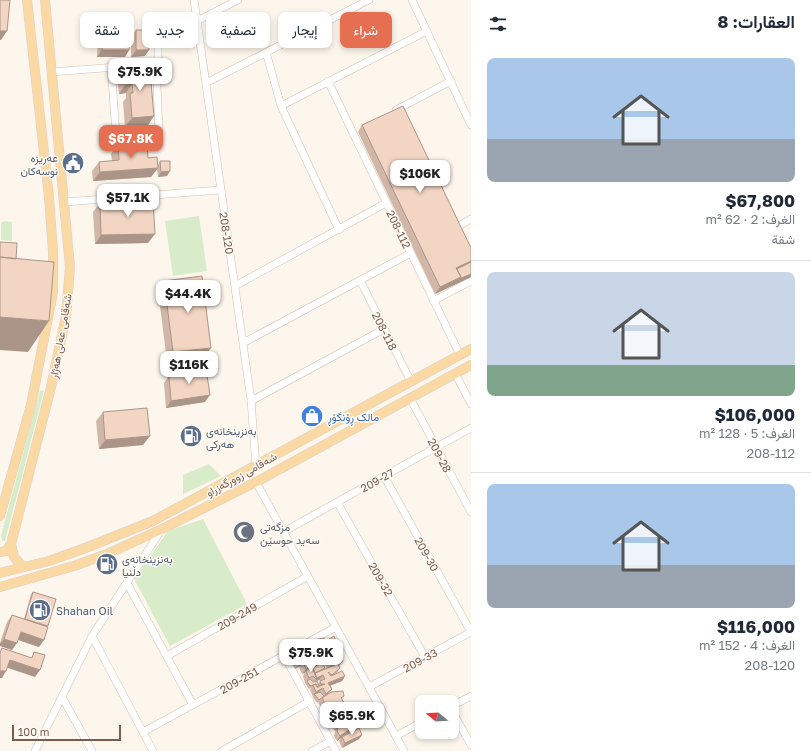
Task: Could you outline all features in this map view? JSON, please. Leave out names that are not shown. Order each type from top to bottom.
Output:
[{"type":"main road","name":"شەقامی عەلی هەژار","points":[[0,516],[31,405],[54,274],[49,197],[27,0]]},
{"type":"main road","name":"شەقامی عەلی هەژار","points":[[11,544],[51,387],[66,316],[70,267],[45,0]]},
{"type":"main road","name":"شەقامی زوورگەزراو","points":[[0,573],[88,547],[153,521],[256,467],[471,349]]},
{"type":"main road","name":"شەقامی زوورگەزراو","points":[[0,587],[74,566],[107,554],[162,529],[256,482],[471,364]]},
{"type":"main road","points":[[0,552],[6,551],[11,544]]},
{"type":"main road","points":[[11,544],[14,557],[23,567]]},
{"type":"street","name":"208-120","points":[[194,0],[196,12]]},
{"type":"street","points":[[198,20],[238,0]]},
{"type":"street","points":[[206,83],[369,0]]},
{"type":"street","points":[[412,0],[470,120]]},
{"type":"street","name":"208-120","points":[[198,28],[251,401],[256,467]]},
{"type":"street","points":[[281,106],[427,32]]},
{"type":"street","points":[[111,66],[116,134],[119,138],[155,134],[159,131],[156,64],[158,62],[158,44],[199,35]]},
{"type":"street","points":[[266,52],[281,106],[339,230]]},
{"type":"street","points":[[51,72],[111,66],[156,64]]},
{"type":"street","name":"208-112","points":[[328,81],[356,131],[386,203],[460,355]]},
{"type":"street","points":[[386,116],[401,112],[451,82]]},
{"type":"street","points":[[65,202],[220,190]]},
{"type":"street","points":[[235,286],[386,203]]},
{"type":"street","points":[[454,220],[459,230],[471,219]]},
{"type":"street","points":[[243,344],[410,253]]},
{"type":"street","name":"208-118","points":[[360,280],[411,382]]},
{"type":"street","points":[[433,301],[471,281]]},
{"type":"street","points":[[251,401],[384,329]]},
{"type":"street","points":[[455,373],[471,404]]},
{"type":"street","name":"209-28","points":[[410,398],[471,512]]},
{"type":"street","name":"209-27","points":[[283,532],[471,428]]},
{"type":"street","name":"209-30","points":[[384,476],[471,632]]},
{"type":"street","points":[[256,482],[404,751]]},
{"type":"street","name":"209-32","points":[[337,502],[425,657]]},
{"type":"street","points":[[35,751],[92,636],[162,529]]},
{"type":"street","name":"209-249","points":[[167,656],[308,576]]},
{"type":"street","points":[[127,583],[193,705]]},
{"type":"street","name":"209-251","points":[[143,732],[336,627]]},
{"type":"street","name":"209-33","points":[[369,687],[471,632]]},
{"type":"street","points":[[92,636],[153,751]]},
{"type":"street","points":[[284,655],[336,751]]},
{"type":"street","points":[[459,702],[471,696]]},
{"type":"street","points":[[62,697],[92,751]]},
{"type":"street","points":[[222,751],[310,702]]},
{"type":"street","points":[[459,724],[471,745]]},
{"type":"street","points":[[396,736],[415,726]]},
{"type":"street","points":[[312,751],[331,741]]},
{"type":"green space","points":[[199,216],[207,271],[173,276],[165,221]]},
{"type":"green space","points":[[4,221],[12,222],[12,241],[1,240],[1,223]]},
{"type":"green space","points":[[40,390],[44,391],[5,541],[2,541],[1,536]]},
{"type":"green space","points":[[209,464],[221,476],[183,494],[183,475]]},
{"type":"green space","points":[[203,519],[247,604],[170,646],[134,579],[168,531]]},
{"type":"building","points":[[0,0],[10,0],[7,31],[0,31]]},
{"type":"building","points":[[136,30],[142,30],[142,48],[149,48],[149,50],[136,50]]},
{"type":"building","points":[[102,48],[129,48],[129,50],[102,50]]},
{"type":"building","points":[[132,65],[133,72],[150,71],[154,116],[132,118],[130,93],[133,93],[132,84],[125,85],[123,66]]},
{"type":"building","points":[[403,106],[471,248],[471,261],[456,268],[461,277],[440,287],[362,125]]},
{"type":"building","points":[[147,142],[148,158],[157,157],[158,168],[100,172],[99,162],[119,160],[118,144]]},
{"type":"building","points":[[160,161],[170,161],[170,171],[161,172]]},
{"type":"building","points":[[153,200],[155,234],[101,235],[100,203]]},
{"type":"building","points":[[0,242],[17,243],[16,259],[0,257]]},
{"type":"building","points":[[0,257],[54,262],[49,321],[0,317]]},
{"type":"building","points":[[471,262],[471,274],[459,279],[461,277],[457,269]]},
{"type":"building","points":[[202,276],[211,348],[173,352],[164,281]]},
{"type":"building","points":[[206,369],[210,395],[171,401],[169,376]]},
{"type":"building","points":[[147,408],[150,436],[105,440],[103,412]]},
{"type":"building","points":[[33,592],[56,599],[48,626],[25,619]]},
{"type":"building","points":[[12,615],[48,627],[44,640],[21,632],[17,643],[4,639]]},
{"type":"building","points":[[334,636],[338,645],[332,647],[329,639]]},
{"type":"building","points":[[324,638],[328,647],[309,657],[304,645],[314,640]]},
{"type":"building","points":[[326,641],[330,649],[324,652],[328,647]]},
{"type":"building","points":[[334,646],[337,654],[323,662],[320,656]]},
{"type":"building","points":[[2,648],[32,658],[34,652],[45,655],[40,670],[10,660],[6,671],[0,671],[0,653]]},
{"type":"building","points":[[301,648],[308,659],[299,665],[292,654]]},
{"type":"building","points":[[338,649],[341,656],[339,657],[338,654],[336,655],[335,650]]},
{"type":"building","points":[[338,654],[343,661],[337,663],[340,668],[332,675],[328,672],[331,676],[342,671],[345,676],[328,683],[332,689],[326,694],[323,688],[316,692],[313,685],[316,684],[317,687],[325,684],[321,684],[320,681],[325,679],[323,675],[317,678],[315,673],[335,665],[331,666],[328,660]]},
{"type":"building","points":[[314,657],[316,664],[306,669],[303,662]]},
{"type":"building","points":[[322,662],[325,668],[315,673],[313,668]]},
{"type":"building","points":[[312,667],[317,680],[313,676],[309,678],[306,671]]},
{"type":"building","points":[[310,679],[313,682],[317,681],[319,687],[317,687],[316,684],[310,686],[307,681]]},
{"type":"building","points":[[343,691],[344,696],[341,698],[345,704],[342,706],[346,712],[334,719],[322,698],[331,692]]},
{"type":"building","points":[[320,692],[324,696],[319,700],[314,694]]},
{"type":"building","points":[[345,714],[349,720],[338,726],[335,720]]},
{"type":"building","points":[[349,721],[355,726],[340,736],[337,731],[338,727]]},
{"type":"building","points":[[359,728],[362,735],[345,743],[342,737]]},
{"type":"place","name":"عەریزە نوسەکان","points":[[73,163]]},
{"type":"place","name":"مالک ڕۆنگۆڕ","points":[[312,416]]},
{"type":"place","name":"بەنزینخانەی هەرکی","points":[[191,436]]},
{"type":"place","name":"مزگەتی سەید حوسێن","points":[[244,532]]},
{"type":"place","name":"بەنزینخانەی دڵنیا","points":[[107,564]]},
{"type":"place","name":"Shahan Oil","points":[[40,610]]}]
